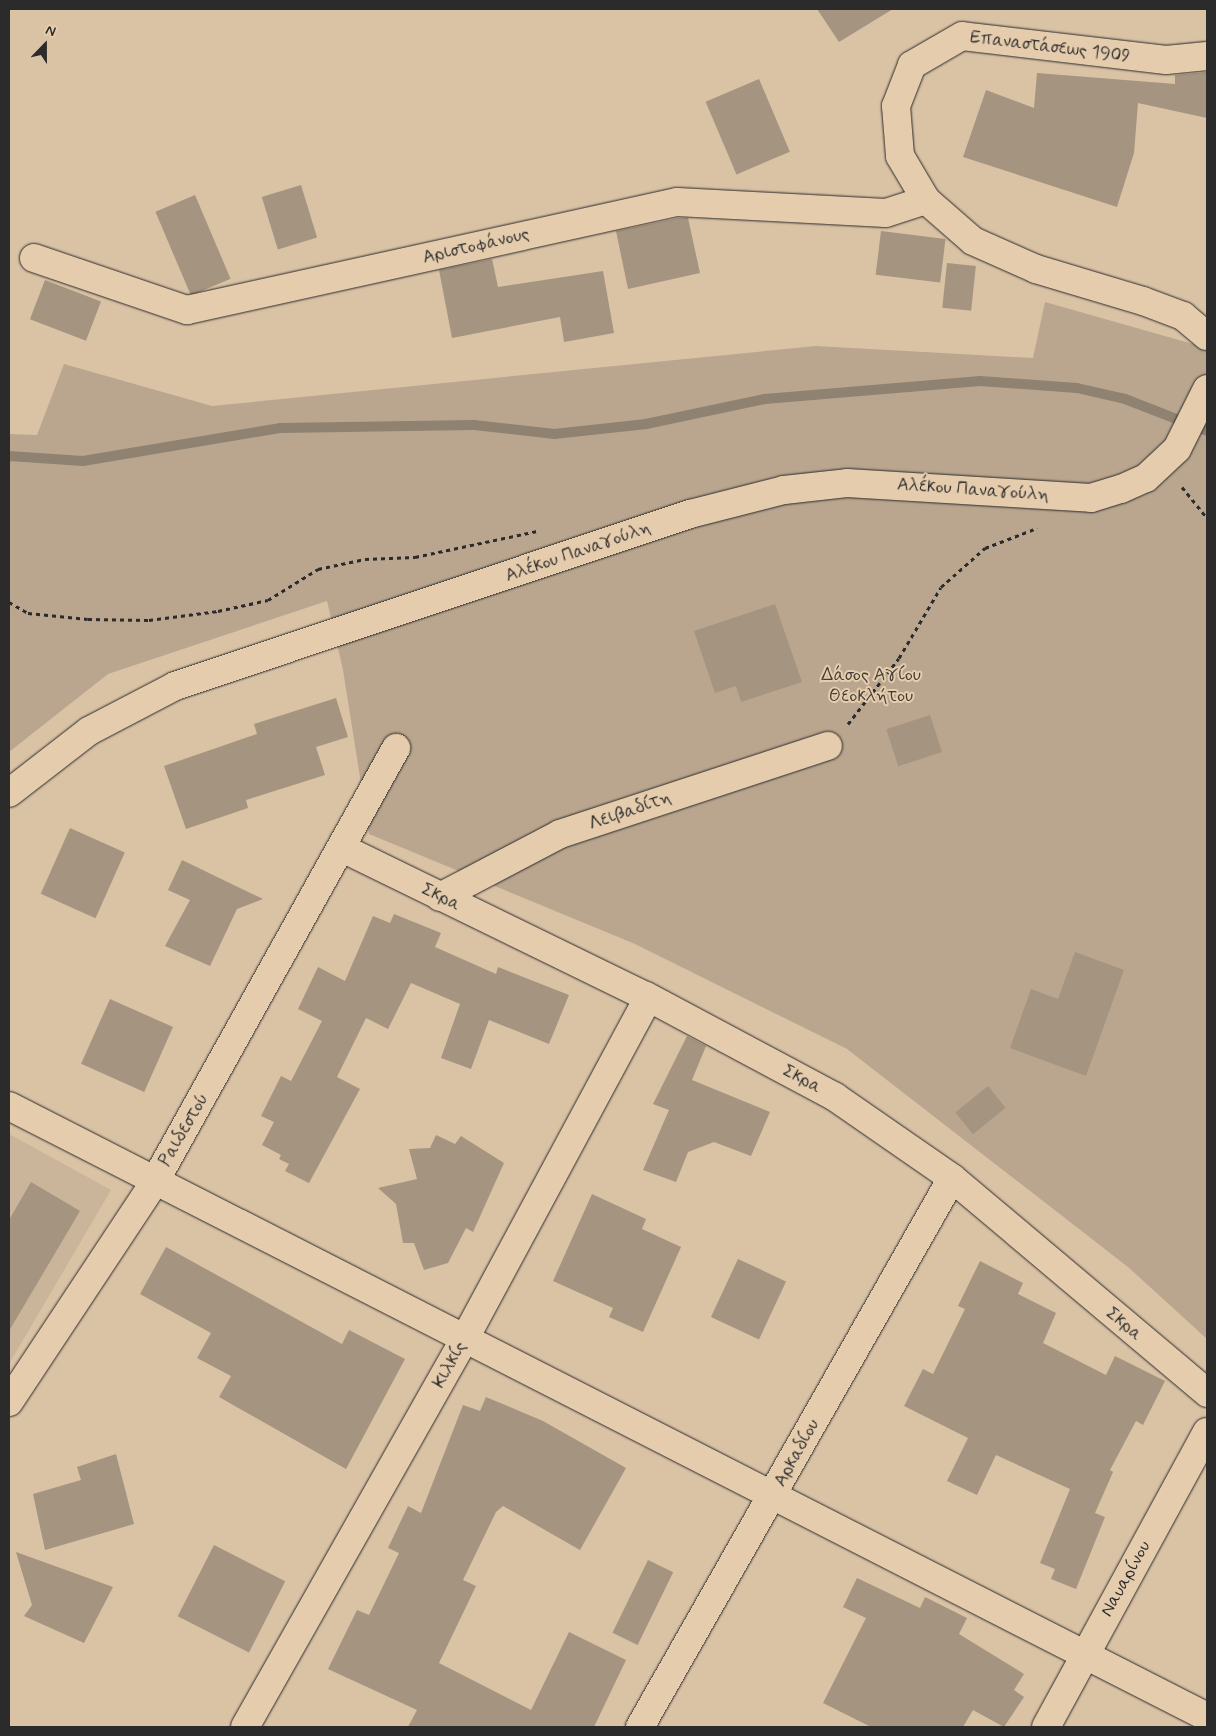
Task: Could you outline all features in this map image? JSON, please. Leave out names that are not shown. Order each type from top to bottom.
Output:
[{"type":"street","name":"Επαναστάσεως 1909","points":[[1207,56],[1166,60],[962,36],[940,46],[912,65],[896,106],[900,156],[926,200],[973,241],[1036,268],[1143,300],[1183,316],[1207,336]]},
{"type":"street","name":"Αριστοφάνους","points":[[34,258],[187,310],[677,202],[886,213],[926,200]]},
{"type":"street","name":"Αλέκου Παναγούλη","points":[[9,793],[89,731],[175,686],[690,514],[784,490],[847,483],[923,485],[1091,498],[1146,478],[1171,454],[1207,389]]},
{"type":"street","name":"Λειβαδίτη","points":[[440,897],[560,834],[828,746]]},
{"type":"street","name":"Ραιδεστού","points":[[9,1402],[154,1183],[344,849],[396,748]]},
{"type":"street","name":"Σκρα","points":[[344,849],[648,998],[835,1097],[952,1178],[1207,1393]]},
{"type":"street","name":"Κιλκίς","points":[[246,1727],[464,1340],[648,998]]},
{"type":"street","points":[[9,1106],[154,1183],[773,1495],[1207,1717]]},
{"type":"street","name":"Αρκαδίου","points":[[640,1727],[952,1178]]},
{"type":"street","name":"Ναυαρίνου","points":[[1046,1727],[1207,1432]]},
{"type":"path","points":[[1171,454],[1184,491],[1207,518]]},
{"type":"path","points":[[828,746],[880,686],[941,586],[985,548],[1042,526]]},
{"type":"path","points":[[9,602],[28,613],[149,620],[268,600],[318,569],[365,559],[415,557],[534,530],[580,551]]},
{"type":"shaded area","points":[[9,1134],[111,1190],[9,1364]]},
{"type":"green space","name":"Δάσος Αγίου Θεοκλήτου","points":[[1045,302],[1207,348],[1207,1339],[1128,1267],[847,1049],[635,944],[369,834],[343,670],[327,601],[108,674],[9,752],[9,434],[37,435],[64,364],[212,406],[816,346],[1033,358]]},
{"type":"building","points":[[817,9],[893,9],[839,42]]},
{"type":"building","points":[[1207,72],[1207,118],[1138,103],[1134,153],[1117,207],[963,157],[986,90],[1034,108],[1037,73],[1175,84],[1175,75]]},
{"type":"building","points":[[759,79],[790,152],[736,174],[706,102]]},
{"type":"building","points":[[301,185],[317,238],[278,250],[262,197]]},
{"type":"building","points":[[195,195],[231,279],[191,296],[155,212]]},
{"type":"building","points":[[678,218],[688,218],[700,273],[628,289],[616,231]]},
{"type":"building","points":[[881,231],[946,239],[940,283],[876,275]]},
{"type":"building","points":[[492,259],[498,287],[603,271],[614,333],[564,342],[560,317],[452,338],[439,270]]},
{"type":"building","points":[[947,263],[976,266],[971,311],[942,308]]},
{"type":"building","points":[[45,280],[101,302],[86,341],[30,319]]},
{"type":"building","points":[[775,604],[802,682],[741,702],[736,686],[715,693],[694,631]]},
{"type":"building","points":[[336,698],[348,737],[316,747],[325,775],[246,800],[248,808],[186,829],[164,766],[257,734],[254,724]]},
{"type":"building","points":[[930,715],[942,752],[898,766],[886,729]]},
{"type":"building","points":[[70,828],[125,852],[96,918],[41,894]]},
{"type":"building","points":[[182,860],[263,899],[237,909],[210,966],[165,946],[190,900],[168,890]]},
{"type":"building","points":[[394,914],[441,933],[435,947],[496,974],[498,967],[569,995],[549,1044],[489,1020],[471,1069],[441,1058],[460,1004],[411,983],[388,1029],[366,1018],[337,1077],[360,1089],[309,1183],[285,1171],[289,1164],[279,1159],[281,1155],[262,1145],[274,1122],[261,1116],[281,1076],[291,1081],[322,1021],[298,1009],[318,967],[345,981],[373,916],[390,923]]},
{"type":"building","points":[[1075,952],[1124,970],[1086,1076],[1010,1048],[1031,989],[1058,999]]},
{"type":"building","points":[[110,999],[173,1027],[144,1092],[81,1064]]},
{"type":"building","points":[[687,1036],[706,1046],[692,1080],[770,1112],[751,1156],[714,1142],[688,1152],[676,1182],[643,1170],[669,1110],[653,1104]]},
{"type":"building","points":[[988,1086],[1006,1108],[973,1134],[955,1112]]},
{"type":"building","points":[[436,1135],[455,1144],[461,1136],[504,1163],[473,1232],[466,1228],[448,1263],[424,1270],[414,1243],[403,1243],[396,1204],[378,1188],[417,1179],[409,1149],[430,1148]]},
{"type":"building","points":[[31,1182],[80,1211],[9,1331],[9,1220]]},
{"type":"building","points":[[592,1194],[646,1219],[642,1229],[681,1247],[643,1332],[609,1317],[613,1308],[553,1281]]},
{"type":"building","points":[[166,1247],[342,1344],[349,1330],[405,1359],[346,1469],[219,1397],[231,1376],[197,1358],[211,1333],[140,1294]]},
{"type":"building","points":[[738,1259],[786,1281],[759,1339],[711,1317]]},
{"type":"building","points":[[980,1261],[1023,1283],[1018,1294],[1056,1313],[1043,1343],[1106,1375],[1115,1356],[1165,1381],[1143,1425],[1136,1421],[1110,1470],[1113,1472],[1095,1513],[1105,1517],[1076,1589],[1051,1579],[1055,1569],[1040,1563],[1070,1489],[996,1455],[977,1495],[947,1481],[968,1438],[904,1406],[923,1369],[933,1374],[965,1309],[958,1306]]},
{"type":"building","points":[[486,1397],[543,1421],[626,1468],[580,1550],[503,1506],[496,1512],[463,1580],[476,1586],[439,1663],[531,1710],[569,1632],[626,1660],[594,1727],[408,1727],[417,1710],[328,1669],[357,1610],[369,1615],[399,1553],[388,1548],[408,1506],[421,1513],[463,1405],[480,1411]]},
{"type":"building","points":[[116,1454],[134,1524],[45,1550],[33,1494],[81,1480],[77,1467]]},
{"type":"building","points":[[214,1545],[285,1581],[249,1653],[178,1616]]},
{"type":"building","points":[[16,1552],[113,1587],[84,1643],[24,1616],[32,1605]]},
{"type":"building","points":[[648,1560],[673,1572],[638,1645],[612,1633]]},
{"type":"building","points":[[857,1578],[920,1608],[925,1597],[967,1618],[959,1634],[1024,1674],[1014,1690],[1024,1697],[1004,1727],[973,1710],[963,1727],[871,1727],[823,1703],[866,1618],[843,1607]]},
{"type":"waterway","points":[[9,456],[83,461],[281,428],[474,425],[554,434],[646,424],[765,399],[980,381],[1077,388],[1125,399],[1207,431]]}]
